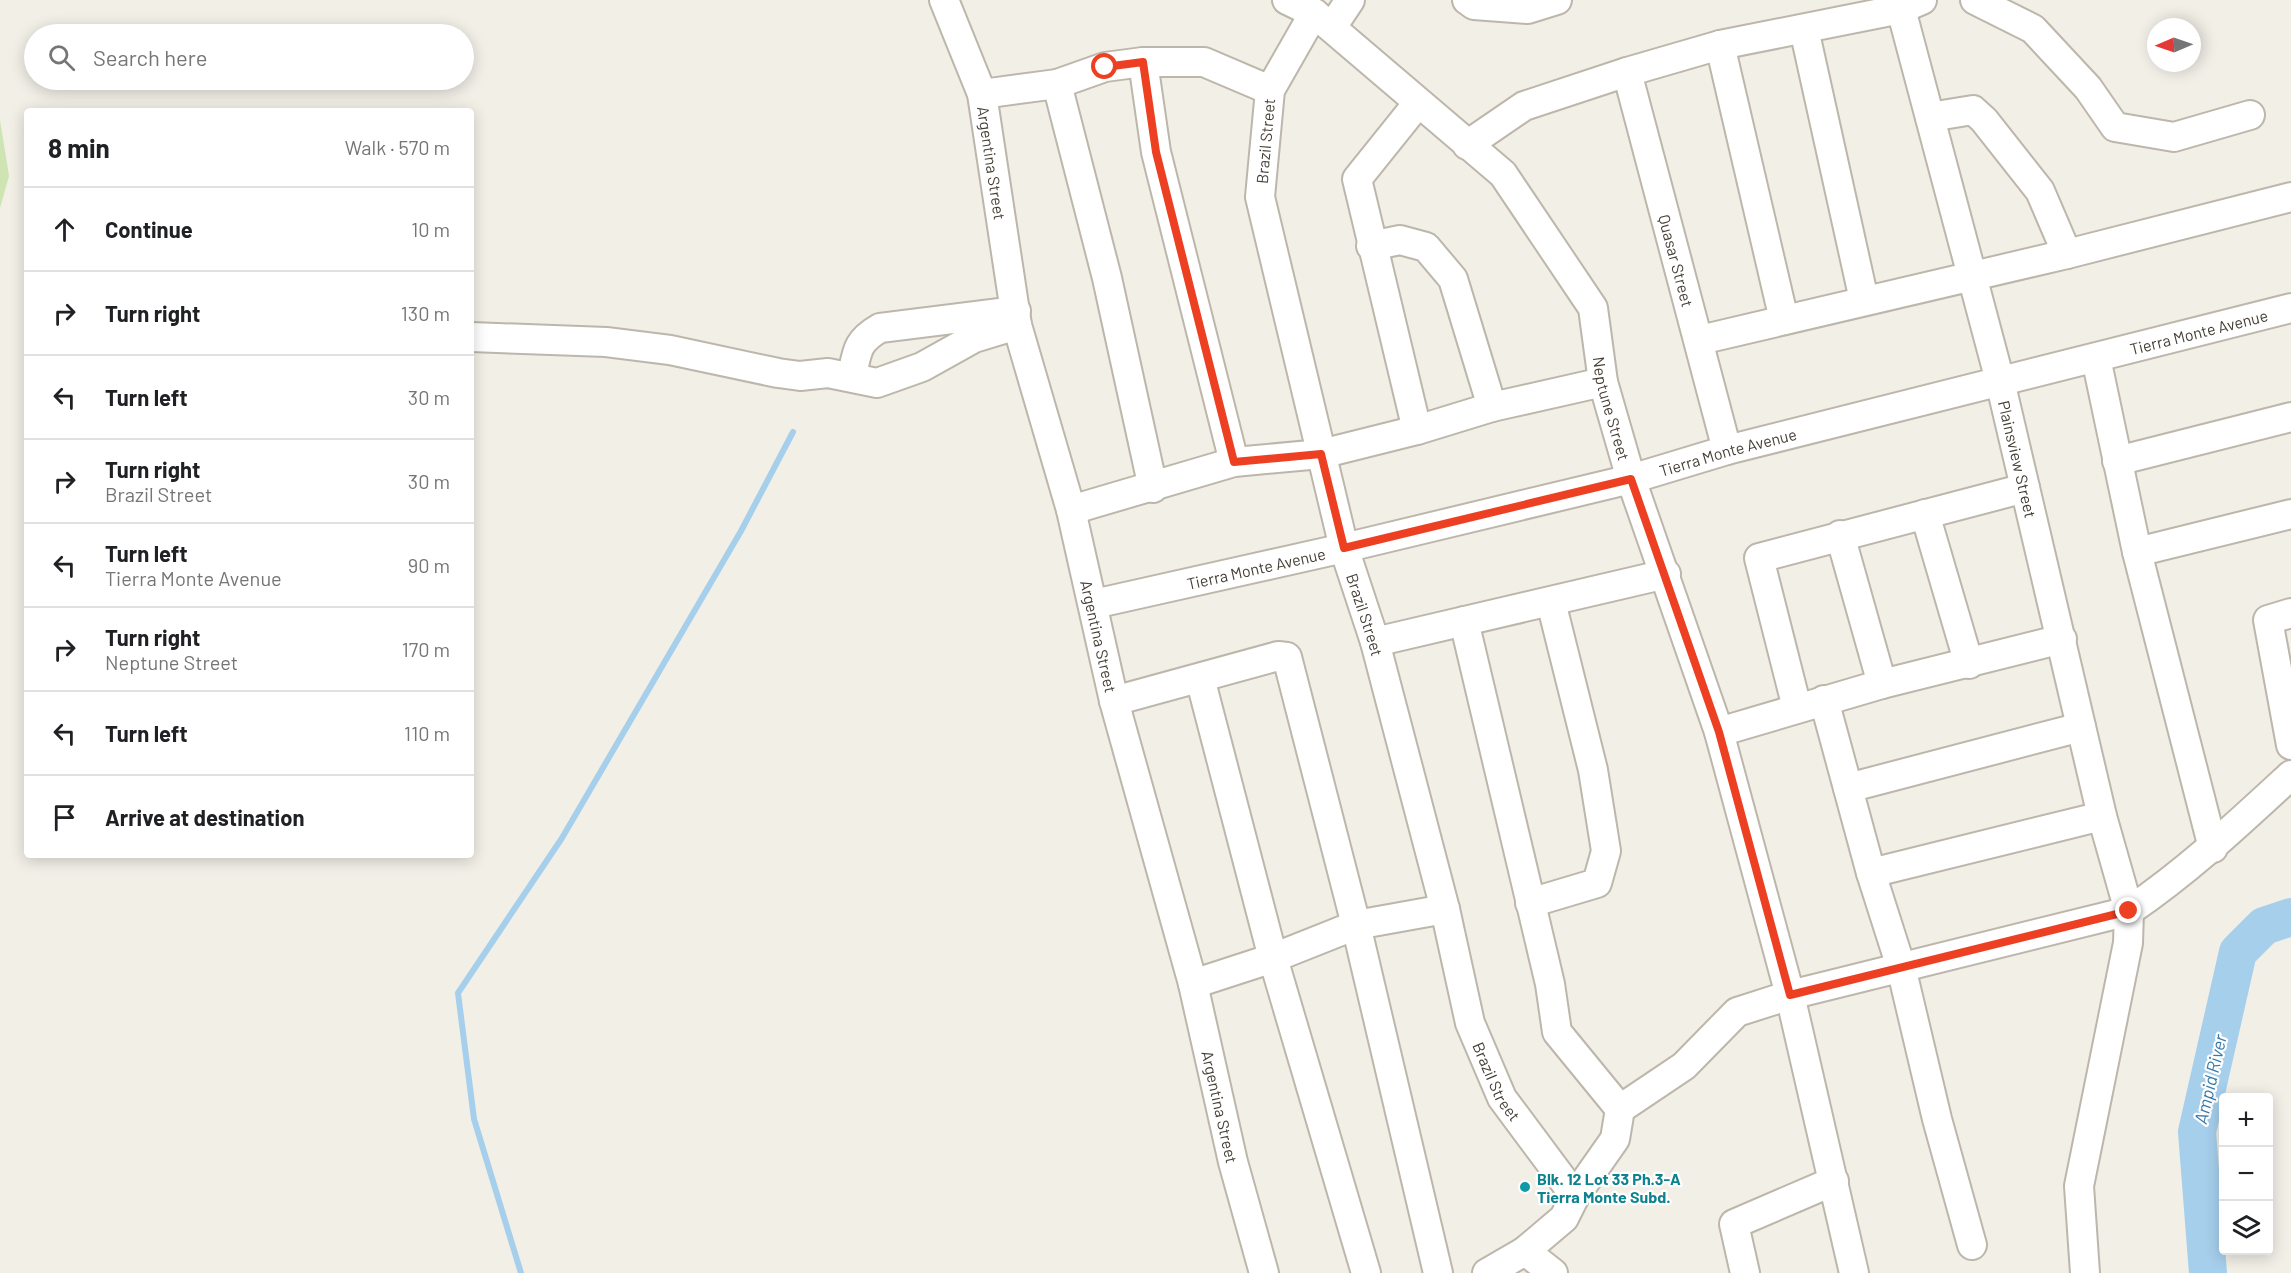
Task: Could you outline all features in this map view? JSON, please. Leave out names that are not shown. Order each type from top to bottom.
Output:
[{"type":"street","name":"Argentina Street","points":[[944,0],[982,94],[1017,318],[1071,510],[1114,701],[1193,984],[1233,1162],[1264,1273]]},
{"type":"street","name":"Neptune Street","points":[[1287,0],[1323,20],[1503,174],[1593,308],[1603,382],[1631,479],[1666,574],[1719,732],[1790,995],[1854,1273]]},
{"type":"street","name":"Brazil Street","points":[[1350,0],[1323,20],[1270,90],[1260,197],[1344,548],[1375,642],[1445,909],[1470,1023],[1502,1098],[1575,1196]]},
{"type":"street","points":[[1467,0],[1474,5],[1528,9],[1557,0]]},
{"type":"street","points":[[1975,0],[2033,29],[2088,88],[2115,127],[2174,137],[2250,115]]},
{"type":"street","points":[[1467,145],[1524,106],[1627,72],[1720,45],[1804,29],[1911,4]]},
{"type":"street","name":"Plainsview Street","points":[[1911,4],[1930,117],[1974,276],[2062,639],[2102,816],[2129,911],[2128,943],[2079,1186],[2085,1273]]},
{"type":"street","points":[[1804,29],[1864,300]]},
{"type":"street","points":[[1720,45],[1784,320]]},
{"type":"street","points":[[982,94],[1057,84],[1105,67],[1143,62],[1204,62],[1270,90]]},
{"type":"street","points":[[1143,62],[1156,152],[1234,462]]},
{"type":"street","name":"Quasar Street","points":[[1627,72],[1700,340],[1727,450]]},
{"type":"street","points":[[1057,84],[1107,278],[1153,488]]},
{"type":"street","points":[[1417,430],[1371,246],[1357,178],[1418,103]]},
{"type":"street","points":[[1930,117],[1973,110],[1984,120],[2040,191],[2067,254]]},
{"type":"street","points":[[1700,340],[2067,254],[2291,197]]},
{"type":"street","points":[[1371,246],[1400,240],[1426,248],[1453,279],[1492,407]]},
{"type":"street","name":"Tierra Monte Avenue","points":[[1094,604],[1344,548],[1631,479],[1727,450],[2291,308]]},
{"type":"street","points":[[852,376],[857,351],[864,337],[880,328],[1017,318]]},
{"type":"street","points":[[474,337],[606,342],[670,350],[778,373],[800,376],[828,373],[852,376],[877,383],[922,368],[974,338],[1017,318]]},
{"type":"street","points":[[2096,358],[2137,552],[2212,848]]},
{"type":"street","points":[[1071,510],[1153,488],[1234,462],[1321,454],[1417,430],[1492,407],[1603,382]]},
{"type":"street","points":[[2117,461],[2291,417]]},
{"type":"street","points":[[1972,1245],[1937,1119],[1901,967],[1871,873],[1848,788],[1811,704],[1760,558],[1840,535],[2025,488]]},
{"type":"street","points":[[1925,514],[1969,664]]},
{"type":"street","points":[[2137,552],[2291,514]]},
{"type":"street","points":[[1840,535],[1882,684]]},
{"type":"street","points":[[1375,642],[1666,574]]},
{"type":"street","points":[[1530,903],[1597,883],[1606,850],[1593,770],[1551,602]]},
{"type":"street","points":[[2291,613],[2268,620],[2291,745]]},
{"type":"street","points":[[1464,621],[1550,984],[1557,1032],[1620,1108]]},
{"type":"street","points":[[1719,732],[1882,684],[2062,639]]},
{"type":"street","points":[[1114,701],[1278,656],[1287,657],[1356,925],[1438,1273]]},
{"type":"street","points":[[1200,678],[1273,958],[1365,1273]]},
{"type":"street","points":[[1848,788],[2081,728]]},
{"type":"street","points":[[1487,1273],[1525,1251],[1564,1218],[1575,1196],[1615,1140],[1620,1108],[1684,1066],[1737,1012],[1790,995],[2129,911],[2160,890],[2212,848],[2291,775]]},
{"type":"street","points":[[1871,873],[2102,816]]},
{"type":"street","points":[[1193,984],[1273,958],[1356,925],[1445,909]]},
{"type":"street","points":[[1745,1273],[1734,1224],[1834,1181]]},
{"type":"street","points":[[1525,1251],[1553,1273]]},
{"type":"green space","points":[[0,120],[9,176],[0,208]]},
{"type":"waterway","points":[[521,1273],[474,1119],[458,993],[562,838],[741,531],[793,432]]},
{"type":"waterway","name":"Ampid River","points":[[2208,1273],[2197,1132],[2238,952],[2264,926],[2291,917]]},
{"type":"place","name":"Blk. 12 Lot 33 Ph.3-A Tierra Monte Subd.","points":[[1525,1187]]},
{"type":"route","points":[[1105,67],[1143,62],[1156,152],[1234,462],[1321,454],[1344,548],[1631,479],[1666,574],[1719,732],[1790,995],[1819,990],[1901,967],[2129,911]]}]
